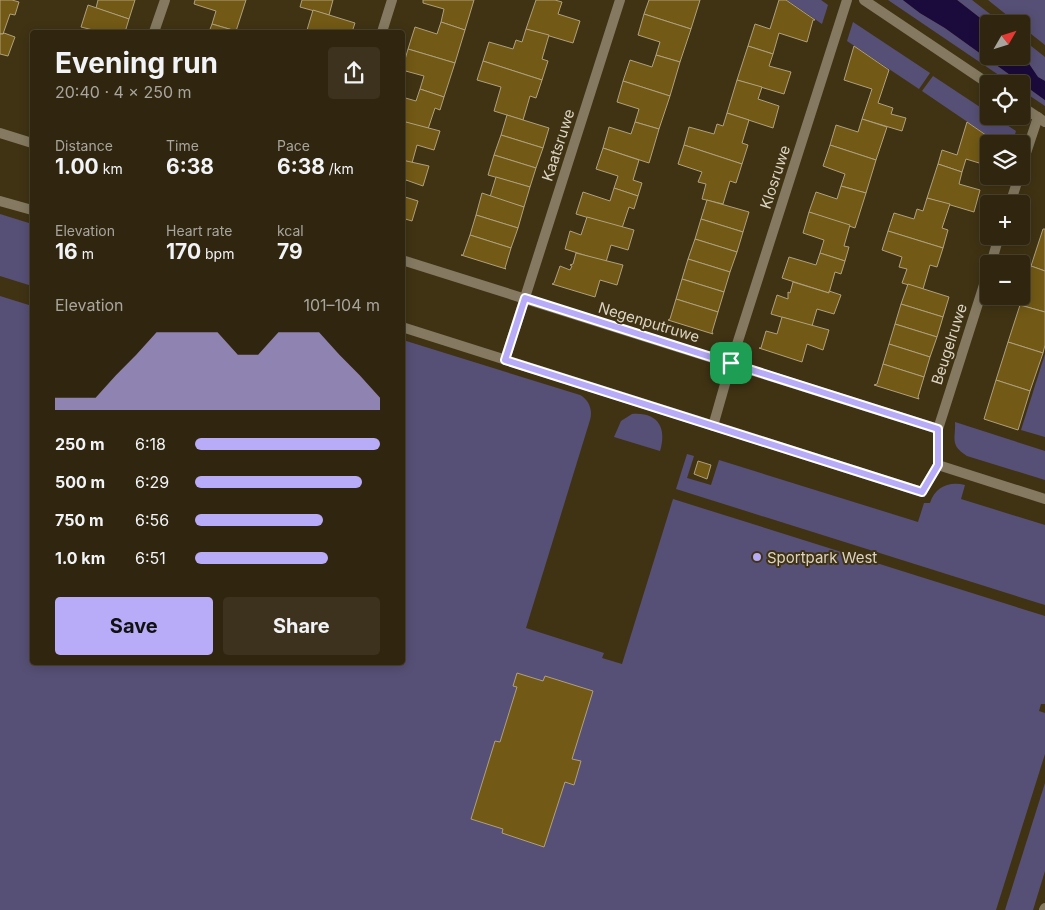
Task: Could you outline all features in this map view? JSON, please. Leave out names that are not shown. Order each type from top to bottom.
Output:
[{"type":"street","points":[[155,30],[164,0]]},
{"type":"street","points":[[383,30],[392,0]]},
{"type":"street","name":"Kaatsruwe","points":[[505,360],[620,0]]},
{"type":"street","name":"Klosruwe","points":[[713,426],[731,363],[847,0]]},
{"type":"street","points":[[864,0],[980,78]]},
{"type":"street","points":[[1030,112],[1041,120],[1030,146]]},
{"type":"street","points":[[0,133],[30,142]]},
{"type":"street","points":[[0,201],[30,209]]},
{"type":"street","name":"Negenputruwe","points":[[405,261],[938,429]]},
{"type":"street","name":"Beugelruwe","points":[[938,429],[980,297]]},
{"type":"street","points":[[405,328],[922,492],[938,465],[938,429]]},
{"type":"street","points":[[938,465],[1045,499]]},
{"type":"shaded area","points":[[787,0],[821,0],[828,5],[822,24]]},
{"type":"shaded area","points":[[888,0],[903,0],[945,28],[980,53],[980,62]]},
{"type":"shaded area","points":[[903,0],[957,0],[980,18],[980,53],[945,28]]},
{"type":"shaded area","points":[[957,0],[972,0],[991,15],[980,15],[980,18]]},
{"type":"shaded area","points":[[988,0],[1045,0],[1045,45],[1030,33],[1030,15],[1007,15]]},
{"type":"shaded area","points":[[853,22],[930,73],[919,89],[847,41]]},
{"type":"shaded area","points":[[1030,45],[1045,57],[1045,81],[1038,78],[1030,65]]},
{"type":"shaded area","points":[[984,65],[996,65],[1010,75],[999,75]]},
{"type":"shaded area","points":[[996,65],[1030,65],[1038,77],[1045,81],[1045,100],[1030,89],[1030,75],[1010,75]]},
{"type":"shaded area","points":[[933,76],[980,107],[980,125],[1007,125],[1016,131],[1015,135],[987,135],[922,91]]},
{"type":"shaded area","points":[[1030,89],[1045,100],[1045,106],[1030,96]]},
{"type":"shaded area","points":[[0,214],[30,223],[30,285],[0,276]]},
{"type":"shaded area","name":"Sportpark West","points":[[0,296],[30,305],[30,665],[405,665],[405,341],[580,395],[590,406],[590,420],[526,628],[604,653],[602,658],[622,664],[673,499],[1045,616],[1045,704],[1041,704],[1039,711],[1045,713],[1045,754],[996,910],[0,910]]},
{"type":"shaded area","points":[[1045,354],[1045,437],[1021,430]]},
{"type":"shaded area","points":[[632,414],[648,416],[658,423],[662,435],[660,451],[614,437],[621,421]]},
{"type":"shaded area","points":[[955,422],[1045,451],[1045,480],[967,456],[956,445],[954,437]]},
{"type":"shaded area","points":[[687,454],[694,456],[687,478],[711,485],[719,460],[918,522],[924,503],[930,503],[932,497],[939,489],[953,484],[965,485],[961,499],[1045,525],[1045,605],[676,489]]},
{"type":"shaded area","points":[[1045,783],[1045,871],[1033,910],[1005,910]]},
{"type":"building","points":[[0,0],[19,2],[15,15],[10,14],[3,34],[0,34]]},
{"type":"building","points":[[98,0],[135,0],[129,19],[96,8]]},
{"type":"building","points":[[195,0],[246,0],[236,30],[212,24],[216,11],[194,4]]},
{"type":"building","points":[[302,0],[333,0],[329,15],[300,7]]},
{"type":"building","points":[[423,0],[474,0],[465,30],[441,22],[444,9],[423,3]]},
{"type":"building","points":[[536,0],[562,2],[558,14],[580,21],[573,43],[526,29]]},
{"type":"building","points":[[649,0],[700,0],[691,29],[644,14]]},
{"type":"building","points":[[779,0],[786,0],[815,20],[813,20],[807,42],[779,33],[773,54],[748,46],[755,24],[770,29]]},
{"type":"building","points":[[88,5],[129,19],[126,30],[93,30],[81,27]]},
{"type":"building","points":[[313,10],[355,23],[353,30],[307,30]]},
{"type":"building","points":[[644,14],[691,29],[680,62],[656,55],[660,42],[638,35]]},
{"type":"building","points":[[441,22],[465,30],[455,63],[408,49],[415,27],[437,34]]},
{"type":"building","points":[[212,24],[233,30],[210,30]]},
{"type":"building","points":[[526,29],[549,35],[542,59],[548,61],[542,80],[483,61],[489,42],[513,49],[516,40],[522,42]]},
{"type":"building","points":[[4,33],[15,37],[8,56],[0,54],[0,34]]},
{"type":"building","points":[[748,46],[773,54],[769,66],[791,72],[784,94],[737,80]]},
{"type":"building","points":[[854,46],[889,70],[878,103],[893,108],[891,114],[906,118],[902,131],[862,119],[872,89],[844,80]]},
{"type":"building","points":[[408,49],[455,63],[444,97],[420,89],[424,76],[405,71],[405,60]]},
{"type":"building","points":[[656,55],[680,62],[670,96],[623,81],[630,60],[652,67]]},
{"type":"building","points":[[483,61],[542,80],[536,98],[530,96],[523,120],[494,111],[501,87],[477,80]]},
{"type":"building","points":[[737,80],[762,87],[758,99],[779,106],[773,128],[727,113]]},
{"type":"building","points":[[623,81],[670,96],[659,129],[635,122],[639,109],[617,102]]},
{"type":"building","points":[[420,89],[444,97],[440,110],[435,108],[428,129],[405,122],[405,98],[416,101]]},
{"type":"building","points":[[727,113],[749,120],[742,143],[748,145],[742,164],[684,145],[689,127],[714,134],[717,124],[723,126]]},
{"type":"building","points":[[507,115],[549,128],[543,148],[501,135]]},
{"type":"building","points":[[862,119],[887,127],[876,160],[830,145],[836,125],[858,132]]},
{"type":"building","points":[[405,122],[440,131],[434,150],[417,145],[412,163],[405,161]]},
{"type":"building","points":[[635,122],[659,129],[649,163],[603,148],[609,127],[631,134]]},
{"type":"building","points":[[967,122],[986,135],[980,135],[980,163],[966,159],[962,172],[938,164],[942,150],[957,155]]},
{"type":"building","points":[[501,135],[543,148],[536,168],[494,155]]},
{"type":"building","points":[[684,145],[742,164],[736,183],[730,181],[723,204],[702,199],[706,184],[698,182],[702,172],[678,164]]},
{"type":"building","points":[[830,145],[876,160],[866,193],[841,186],[845,174],[823,166]]},
{"type":"building","points":[[603,148],[639,160],[633,180],[642,183],[638,196],[614,188],[618,176],[596,169]]},
{"type":"building","points":[[494,155],[536,168],[530,187],[488,175]]},
{"type":"building","points":[[405,161],[429,166],[423,186],[406,180],[405,183]]},
{"type":"building","points":[[938,164],[962,172],[959,184],[980,190],[974,212],[927,198]]},
{"type":"building","points":[[496,177],[530,187],[524,207],[490,197]]},
{"type":"building","points":[[841,186],[866,193],[855,228],[809,212],[816,192],[837,199]]},
{"type":"building","points":[[614,188],[638,196],[634,209],[629,207],[622,228],[576,214],[583,192],[610,201]]},
{"type":"building","points":[[482,193],[524,207],[518,228],[476,215]]},
{"type":"building","points":[[405,197],[418,201],[412,221],[405,219]]},
{"type":"building","points":[[927,198],[950,204],[942,228],[948,230],[943,248],[888,231],[894,213],[914,219],[917,209],[923,211]]},
{"type":"building","points":[[707,200],[749,212],[743,232],[701,219]]},
{"type":"building","points":[[809,212],[850,225],[844,246],[849,247],[845,261],[820,253],[824,240],[803,233]]},
{"type":"building","points":[[476,215],[518,228],[511,248],[470,235]]},
{"type":"building","points":[[587,217],[634,230],[628,250],[611,245],[606,262],[565,249],[570,231],[581,235]]},
{"type":"building","points":[[701,219],[743,232],[737,252],[695,239]]},
{"type":"building","points":[[1043,229],[1045,229],[1045,271],[1031,266]]},
{"type":"building","points":[[888,231],[943,248],[937,267],[930,265],[923,289],[902,283],[907,269],[899,267],[902,257],[882,250]]},
{"type":"building","points":[[470,235],[511,248],[506,269],[461,255],[463,255]]},
{"type":"building","points":[[695,239],[737,252],[730,272],[688,259]]},
{"type":"building","points":[[576,253],[623,265],[617,285],[600,280],[595,297],[552,284],[560,266],[570,270],[572,266],[570,265],[573,264]]},
{"type":"building","points":[[820,253],[845,261],[841,274],[835,272],[829,293],[782,278],[789,257],[816,265]]},
{"type":"building","points":[[688,259],[730,272],[724,292],[682,279]]},
{"type":"building","points":[[1031,266],[1045,271],[1045,312],[1020,305],[1030,305]]},
{"type":"building","points":[[682,279],[724,292],[718,312],[676,299]]},
{"type":"building","points":[[793,282],[841,295],[834,314],[817,309],[812,326],[771,314],[777,295],[788,299],[788,292],[790,293]]},
{"type":"building","points":[[908,284],[949,297],[943,317],[901,304]]},
{"type":"building","points":[[676,299],[718,312],[713,334],[668,320],[670,319]]},
{"type":"building","points":[[901,304],[943,317],[937,337],[895,324]]},
{"type":"building","points":[[1020,305],[1045,312],[1045,345],[1043,353],[1008,342]]},
{"type":"building","points":[[782,317],[829,330],[823,350],[807,344],[802,362],[759,348],[761,348],[766,331],[777,334]]},
{"type":"building","points":[[895,324],[937,337],[930,357],[889,344]]},
{"type":"building","points":[[1008,342],[1043,353],[1030,391],[996,380]]},
{"type":"building","points":[[889,344],[930,357],[924,377],[883,364]]},
{"type":"building","points":[[883,364],[924,377],[919,399],[874,385],[877,384]]},
{"type":"building","points":[[996,380],[1030,391],[1018,430],[984,419]]},
{"type":"building","points":[[698,461],[711,465],[707,479],[694,474]]},
{"type":"building","points":[[517,673],[543,681],[545,676],[593,691],[572,759],[581,761],[574,785],[565,782],[544,847],[502,833],[503,829],[471,819],[495,741],[500,742],[517,687],[513,686]]},
{"type":"place","name":"Sportpark West","points":[[757,557]]},
{"type":"route","points":[[525,298],[731,363],[938,429],[938,465],[922,492],[505,360],[525,298]]}]
